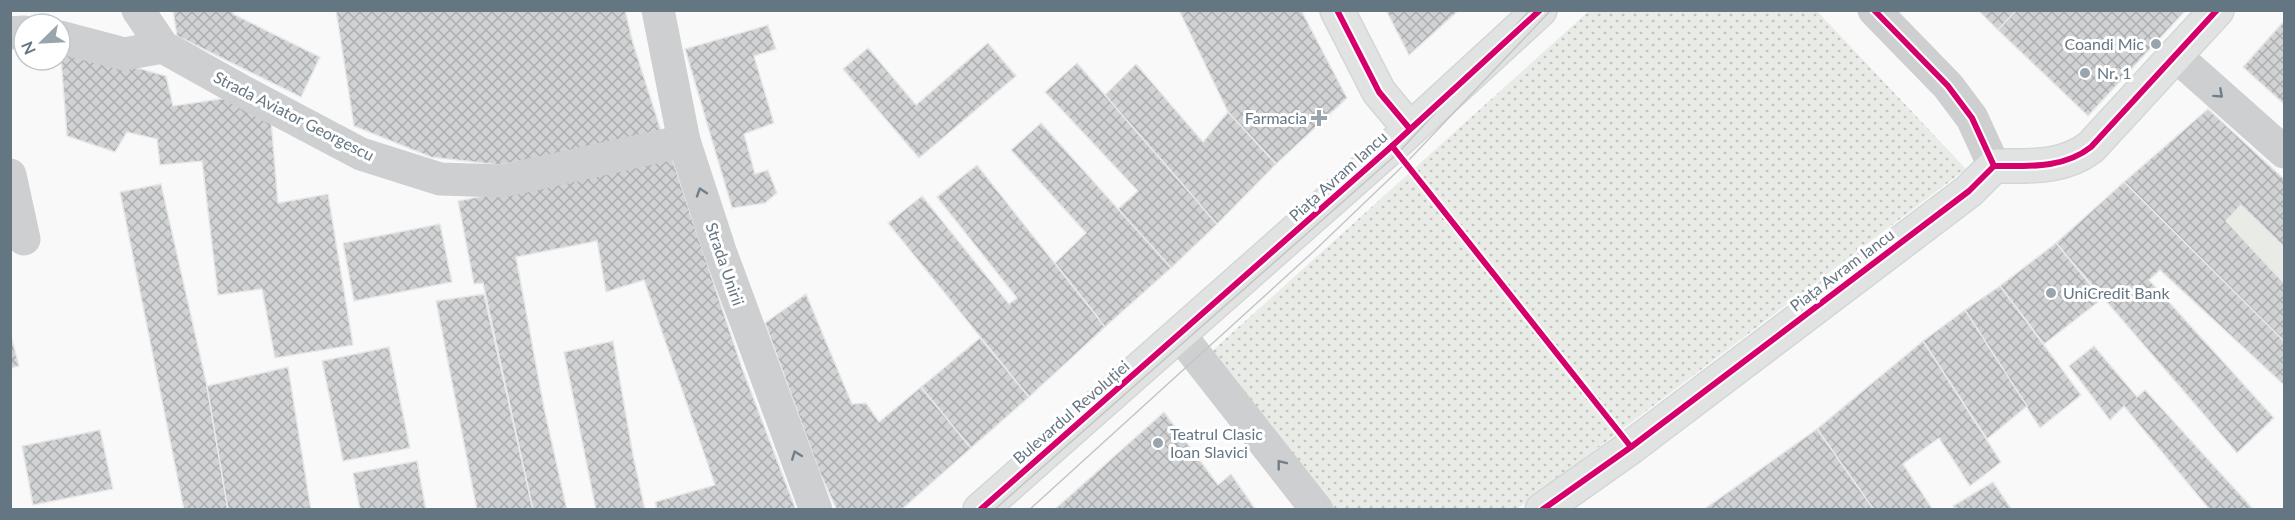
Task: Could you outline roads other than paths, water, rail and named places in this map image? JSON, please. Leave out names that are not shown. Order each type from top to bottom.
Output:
[{"type":"main road","points":[[1337,10],[1379,92],[1410,129]]},
{"type":"main road","name":"Piața Avram Iancu","points":[[1180,335],[1540,10]]},
{"type":"main road","points":[[1994,166],[2040,166],[2068,161],[2079,156],[2091,147],[2217,10]]},
{"type":"main road","name":"Piața Avram Iancu","points":[[1542,510],[1631,447],[1969,191],[1994,166]]},
{"type":"main road","name":"Bulevardul Revoluției","points":[[980,510],[1180,335]]},
{"type":"street","name":"Strada Aviator Georgescu","points":[[138,10],[164,47],[240,90],[361,154],[440,179],[503,181],[684,141]]},
{"type":"street","name":"Strada Unirii","points":[[658,10],[684,141],[720,251],[816,510]]},
{"type":"street","points":[[1874,10],[1948,86],[1972,118],[1994,166]]},
{"type":"street","points":[[72,40],[124,54],[164,47]]},
{"type":"street","points":[[2175,55],[2284,152]]},
{"type":"street","points":[[10,175],[24,238]]},
{"type":"street","points":[[1180,335],[1317,510]]},
{"type":"tram line","points":[[994,510],[1398,153],[1530,10]]},
{"type":"tram line","points":[[1029,510],[1313,252],[1406,163],[1551,10]]},
{"type":"place","name":"Coandi Mic","points":[[2156,44]]},
{"type":"place","name":"Nr. 1","points":[[2085,73]]},
{"type":"place","name":"Farmacia","points":[[1319,118]]},
{"type":"place","name":"UniCredit Bank","points":[[2051,293]]},
{"type":"place","name":"Teatrul Clasic Ioan Slavici","points":[[1158,443]]}]
